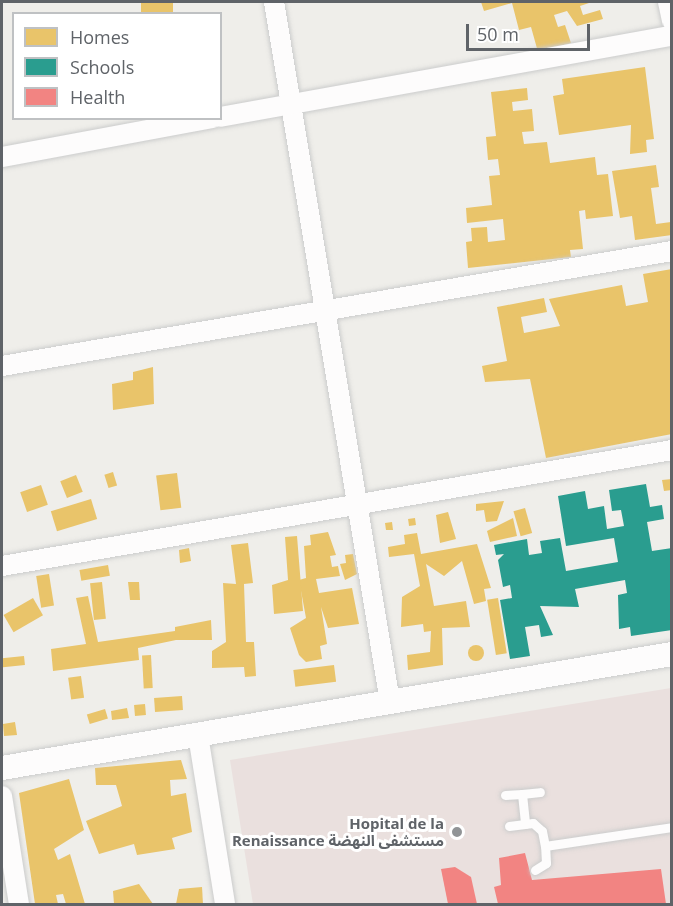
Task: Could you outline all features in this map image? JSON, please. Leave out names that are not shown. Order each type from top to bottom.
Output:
[{"type":"street","points":[[274,2],[328,309],[390,702]]},
{"type":"street","points":[[668,2],[672,21]]},
{"type":"street","points":[[222,117],[672,36]]},
{"type":"street","points":[[2,157],[201,120]]},
{"type":"street","points":[[2,366],[672,251]]},
{"type":"street","points":[[2,566],[359,501],[672,450]]},
{"type":"street","points":[[2,768],[672,654]]},
{"type":"street","points":[[198,735],[225,904]]},
{"type":"street","points":[[2,796],[20,904]]},
{"type":"lane","points":[[505,795],[540,792]]},
{"type":"lane","points":[[522,794],[525,824]]},
{"type":"lane","points":[[509,826],[525,824],[538,826],[545,846],[546,863],[535,870]]},
{"type":"lane","points":[[545,846],[672,827]]},
{"type":"shaded area","name":"Hopital de la Renaissance مستشفى النهضة","points":[[671,688],[671,904],[253,904],[230,760]]},
{"type":"building: Homes","points":[[141,2],[173,2],[173,12],[141,12]]},
{"type":"building: Homes","points":[[481,2],[592,2],[580,6],[583,15],[600,10],[603,19],[577,26],[567,11],[554,15],[558,27],[565,25],[571,43],[538,52],[531,27],[519,30],[512,3],[484,11]]},
{"type":"building: Homes","points":[[645,67],[654,139],[646,140],[647,152],[630,154],[631,125],[559,135],[553,96],[564,94],[562,79]]},
{"type":"building: Homes","points":[[527,88],[528,100],[512,102],[513,111],[532,109],[534,131],[522,132],[524,144],[547,142],[550,163],[595,157],[597,175],[608,174],[613,216],[586,219],[585,210],[579,211],[583,249],[570,250],[571,257],[468,268],[466,242],[472,241],[471,228],[487,227],[488,242],[505,240],[503,219],[467,223],[466,208],[492,205],[489,176],[500,175],[498,159],[488,160],[486,137],[496,136],[491,92]]},
{"type":"building: Homes","points":[[656,165],[659,187],[651,188],[656,224],[671,222],[672,235],[635,240],[632,216],[620,218],[612,171]]},
{"type":"building: Homes","points":[[672,269],[672,434],[546,458],[530,379],[485,382],[482,366],[507,361],[497,307],[544,298],[547,312],[521,317],[524,333],[560,326],[549,299],[622,285],[626,306],[648,302],[643,274]]},
{"type":"building: Homes","points":[[153,367],[154,404],[113,410],[112,384],[133,380],[133,372]]},
{"type":"building: Homes","points":[[113,472],[117,485],[108,488],[104,475]]},
{"type":"building: Homes","points":[[177,473],[181,508],[160,510],[156,476]]},
{"type":"building: Homes","points":[[76,475],[83,492],[67,498],[60,481]]},
{"type":"building: Homes","points":[[672,479],[672,490],[664,491],[662,480]]},
{"type":"building: Homes","points":[[41,485],[48,505],[27,512],[20,492]]},
{"type":"building: Homes","points":[[91,499],[97,519],[57,531],[51,511]]},
{"type":"building: Homes","points":[[504,501],[497,521],[486,522],[484,510],[476,511],[476,504]]},
{"type":"building: Homes","points":[[525,508],[532,533],[521,536],[513,511]]},
{"type":"building: Homes","points":[[448,512],[456,539],[440,543],[436,515]]},
{"type":"building: Homes","points":[[415,518],[416,525],[409,526],[408,519]]},
{"type":"building: Homes","points":[[513,518],[517,536],[490,542],[487,531]]},
{"type":"building: Homes","points":[[392,522],[393,530],[386,530],[385,523]]},
{"type":"building: Homes","points":[[328,532],[336,555],[330,556],[332,567],[338,566],[340,576],[316,579],[319,593],[352,588],[359,624],[328,628],[321,607],[327,644],[320,646],[322,659],[306,662],[299,655],[290,628],[306,618],[299,580],[306,578],[304,546],[311,545],[310,535]]},
{"type":"building: Homes","points":[[417,533],[421,554],[477,544],[491,588],[484,589],[486,601],[474,604],[462,561],[444,576],[426,564],[434,606],[466,601],[470,627],[442,628],[443,665],[408,670],[407,655],[430,652],[431,631],[424,632],[423,624],[401,627],[402,597],[420,586],[414,554],[389,557],[388,547],[405,544],[404,535]]},
{"type":"building: Homes","points":[[297,536],[303,611],[274,614],[272,585],[288,580],[285,537]]},
{"type":"building: Homes","points":[[248,543],[253,583],[244,584],[246,642],[254,642],[256,676],[245,677],[244,667],[212,668],[212,651],[226,642],[223,583],[236,584],[231,545]]},
{"type":"building: Homes","points":[[189,548],[191,561],[180,563],[179,550]]},
{"type":"building: Homes","points":[[353,554],[357,574],[345,580],[340,564],[346,563],[345,555]]},
{"type":"building: Homes","points":[[108,565],[110,576],[81,581],[79,570]]},
{"type":"building: Homes","points":[[49,574],[54,606],[41,608],[36,576]]},
{"type":"building: Homes","points":[[102,582],[106,619],[94,620],[90,583]]},
{"type":"building: Homes","points":[[128,582],[139,582],[140,600],[130,600]]},
{"type":"building: Homes","points":[[88,596],[98,642],[175,631],[175,627],[211,620],[212,640],[176,640],[138,648],[139,660],[53,671],[51,649],[86,644],[76,598]]},
{"type":"building: Homes","points":[[33,598],[43,615],[14,632],[4,615]]},
{"type":"building: Homes","points":[[498,598],[507,653],[496,655],[487,600]]},
{"type":"building: Homes","points":[[476,645],[484,653],[476,661],[468,653]]},
{"type":"building: Homes","points":[[142,655],[151,655],[153,688],[144,688]]},
{"type":"building: Homes","points":[[24,656],[25,665],[3,667],[2,658]]},
{"type":"building: Homes","points":[[334,665],[336,682],[295,687],[293,670]]},
{"type":"building: Homes","points":[[81,676],[84,698],[71,700],[68,678]]},
{"type":"building: Homes","points":[[182,696],[183,710],[155,712],[154,698]]},
{"type":"building: Homes","points":[[145,704],[146,715],[135,716],[134,705]]},
{"type":"building: Homes","points":[[127,708],[129,718],[112,720],[111,711]]},
{"type":"building: Homes","points":[[105,709],[108,719],[90,724],[87,715]]},
{"type":"building: Homes","points":[[15,722],[17,735],[4,736],[3,724]]},
{"type":"building: Homes","points":[[181,760],[187,779],[170,780],[171,796],[186,793],[192,832],[172,838],[175,849],[137,855],[134,844],[99,854],[86,821],[122,806],[116,785],[96,785],[95,768]]},
{"type":"building: Homes","points":[[69,779],[84,830],[54,849],[58,860],[70,854],[85,904],[66,904],[63,894],[56,895],[58,904],[35,904],[19,793]]},
{"type":"building: Homes","points":[[139,884],[153,904],[114,904],[113,891]]},
{"type":"building: Homes","points":[[202,887],[203,904],[176,904],[179,889]]},
{"type":"building: Schools","points":[[646,484],[650,507],[662,505],[664,519],[647,522],[652,551],[672,548],[672,630],[631,636],[630,627],[619,629],[618,595],[627,593],[625,580],[575,589],[579,607],[540,606],[553,635],[541,637],[539,625],[525,627],[530,656],[510,659],[500,600],[512,598],[510,585],[503,587],[498,560],[504,554],[496,555],[494,545],[527,539],[529,555],[542,553],[540,541],[560,538],[566,571],[618,562],[614,538],[566,546],[558,496],[585,491],[588,509],[604,506],[607,529],[624,526],[621,510],[612,511],[609,490]]},
{"type":"building: Health","points":[[525,853],[532,880],[661,869],[666,904],[498,904],[494,887],[501,885],[499,858]]},
{"type":"building: Health","points":[[455,867],[471,877],[477,904],[448,904],[441,869]]},
{"type":"place","name":"Hopital de la Renaissance مستشفى النهضة","points":[[457,832]]}]
